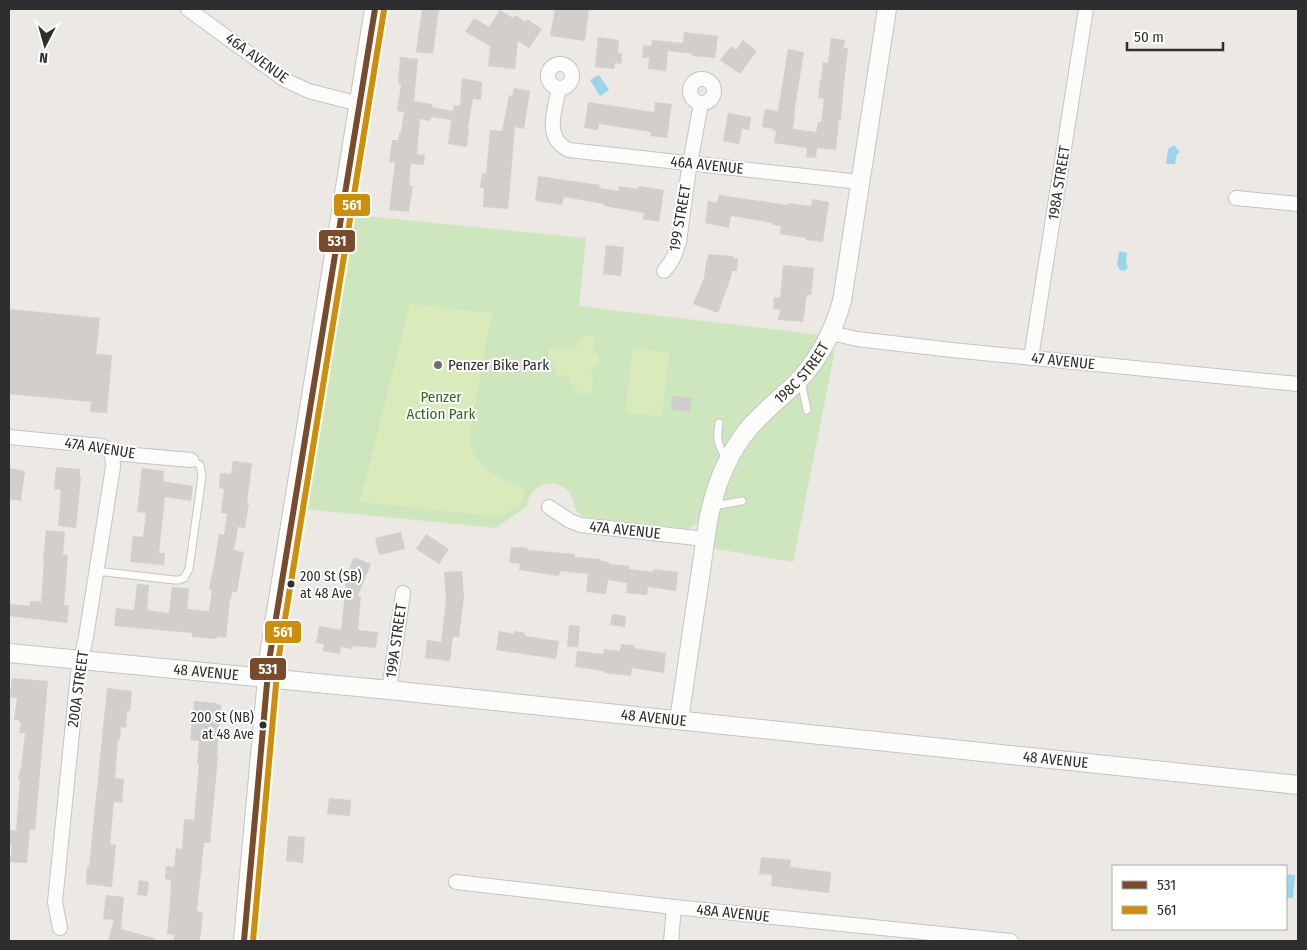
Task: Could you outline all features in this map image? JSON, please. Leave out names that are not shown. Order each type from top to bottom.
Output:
[{"type":"main road","points":[[244,941],[270,653],[375,9]]},
{"type":"street","name":"46A AVENUE","points":[[188,9],[206,14],[285,80],[309,91],[359,104]]},
{"type":"street","name":"198C STREET","points":[[679,720],[705,539],[711,507],[722,473],[748,429],[801,378],[820,352],[831,333],[842,301],[887,9]]},
{"type":"street","name":"198A STREET","points":[[1031,358],[1086,9]]},
{"type":"street","name":"46A AVENUE","points":[[559,88],[552,124],[553,133],[563,147],[576,151],[860,182]]},
{"type":"street","name":"199 STREET","points":[[664,271],[671,262],[679,242],[701,103]]},
{"type":"street","points":[[1236,198],[1298,204]]},
{"type":"street","name":"47 AVENUE","points":[[831,333],[857,339],[1297,385]]},
{"type":"street","name":"47A AVENUE","points":[[9,437],[102,446],[112,452],[191,460]]},
{"type":"street","name":"200A STREET","points":[[60,928],[55,902],[78,673],[86,637],[113,467],[112,452]]},
{"type":"street","name":"47A AVENUE","points":[[549,507],[570,521],[581,525],[705,539]]},
{"type":"street","name":"199A STREET","points":[[389,690],[403,593]]},
{"type":"street","name":"48 AVENUE","points":[[9,653],[389,690],[1298,785]]},
{"type":"street","name":"48A AVENUE","points":[[456,882],[674,907],[1011,941]]},
{"type":"street","points":[[671,941],[674,907]]},
{"type":"lane","points":[[801,378],[807,410]]},
{"type":"lane","points":[[719,423],[717,438],[719,447],[728,461]]},
{"type":"lane","points":[[96,571],[174,580],[184,578],[189,569],[202,476],[200,465],[191,460]]},
{"type":"lane","points":[[711,507],[742,500]]},
{"type":"green space","name":"Penzer Action Park","points":[[356,215],[586,238],[579,306],[821,335],[805,360],[782,386],[697,523],[689,529],[585,517],[577,511],[572,497],[566,489],[553,483],[536,489],[530,495],[527,506],[496,528],[305,509],[341,277],[346,277]]},
{"type":"green space","name":"Penzer Bike Park","points":[[410,304],[492,313],[470,431],[470,441],[475,455],[486,468],[501,479],[525,490],[521,504],[500,517],[360,502]]},
{"type":"green space","points":[[588,335],[594,339],[593,350],[600,360],[597,365],[591,368],[592,390],[590,393],[581,394],[576,390],[568,375],[560,377],[556,374],[556,364],[548,356],[548,353],[550,347],[573,350]]},
{"type":"green space","points":[[635,348],[667,352],[669,354],[662,415],[660,416],[628,413],[626,410],[632,350]]},
{"type":"green space","points":[[835,350],[793,562],[711,548],[725,486],[742,452],[754,434],[830,353]]},
{"type":"water","points":[[599,75],[609,90],[600,96],[590,80]]},
{"type":"water","points":[[1174,145],[1180,152],[1177,154],[1175,164],[1166,164],[1168,149]]},
{"type":"water","points":[[1119,251],[1127,253],[1127,267],[1125,271],[1120,270],[1117,265]]},
{"type":"water","points":[[1287,874],[1295,875],[1293,898],[1287,898]]},
{"type":"building","points":[[422,9],[439,9],[433,54],[416,52]]},
{"type":"building","points":[[555,9],[589,9],[585,41],[550,36]]},
{"type":"building","points":[[500,10],[513,18],[515,15],[526,22],[527,19],[542,29],[529,48],[518,41],[515,69],[488,66],[490,46],[465,32],[474,18],[489,27]]},
{"type":"building","points":[[684,32],[718,36],[715,58],[668,51],[666,71],[648,69],[649,58],[642,58],[643,45],[651,46],[652,40],[683,43]]},
{"type":"building","points":[[598,37],[619,40],[618,53],[622,54],[621,64],[615,63],[614,69],[595,67]]},
{"type":"building","points":[[831,38],[845,40],[844,48],[848,48],[836,150],[817,148],[816,158],[806,157],[807,148],[774,143],[776,131],[762,127],[765,109],[778,111],[788,49],[804,52],[793,129],[816,132],[818,122],[821,122],[824,99],[818,98],[820,80],[823,62],[828,63]]},
{"type":"building","points":[[743,40],[757,51],[740,74],[720,60],[731,46],[736,50]]},
{"type":"building","points":[[400,57],[418,59],[414,101],[432,104],[432,107],[453,111],[454,105],[460,106],[462,78],[482,82],[481,100],[473,99],[467,147],[448,144],[451,120],[431,117],[430,121],[420,119],[417,154],[425,155],[424,165],[411,164],[409,185],[413,186],[409,212],[389,210],[395,162],[389,162],[392,140],[398,140],[399,133],[401,133],[404,112],[397,111],[401,84],[398,83]]},
{"type":"building","points":[[514,88],[530,91],[524,129],[515,127],[508,209],[483,207],[484,188],[480,188],[482,173],[486,174],[490,130],[502,131],[509,95],[512,96]]},
{"type":"building","points":[[588,102],[654,112],[655,102],[672,104],[667,138],[650,136],[651,132],[599,124],[598,130],[584,128]]},
{"type":"building","points":[[728,113],[751,117],[749,130],[742,129],[739,144],[723,141]]},
{"type":"building","points":[[538,176],[600,185],[599,188],[619,191],[619,186],[638,189],[639,186],[664,190],[659,222],[643,219],[644,213],[564,197],[562,205],[535,201]]},
{"type":"building","points":[[719,195],[788,205],[788,203],[811,206],[812,199],[829,202],[823,242],[780,234],[781,226],[772,225],[773,223],[731,216],[729,228],[705,223],[708,201],[717,203]]},
{"type":"building","points":[[606,245],[624,247],[621,276],[603,274]]},
{"type":"building","points":[[708,254],[738,258],[737,271],[732,271],[718,313],[693,304],[704,278]]},
{"type":"building","points":[[783,265],[814,268],[811,295],[807,295],[803,322],[778,320],[780,310],[773,309],[774,297],[780,298]]},
{"type":"building","points":[[9,309],[100,318],[96,354],[112,355],[107,413],[90,412],[91,402],[9,394]]},
{"type":"building","points":[[672,396],[692,398],[690,412],[671,410]]},
{"type":"building","points":[[233,461],[252,463],[245,528],[238,527],[234,550],[244,552],[237,592],[232,592],[230,600],[226,638],[192,637],[192,633],[114,626],[116,608],[134,610],[137,584],[149,585],[147,610],[169,613],[172,587],[189,588],[187,609],[209,611],[212,590],[209,590],[219,534],[224,535],[227,514],[221,513],[224,489],[219,488],[220,473],[231,474]]},
{"type":"building","points":[[56,467],[80,469],[81,478],[76,528],[58,526],[61,490],[54,489]]},
{"type":"building","points":[[9,468],[25,471],[21,501],[9,499]]},
{"type":"building","points":[[142,468],[164,471],[163,481],[193,486],[191,501],[165,497],[159,553],[165,553],[164,565],[130,562],[133,536],[143,537],[146,513],[137,512]]},
{"type":"building","points":[[46,530],[65,532],[63,554],[68,555],[64,605],[69,605],[67,623],[9,616],[10,604],[30,606],[30,601],[41,602]]},
{"type":"building","points":[[401,532],[405,549],[379,555],[375,538]]},
{"type":"building","points":[[426,534],[449,549],[439,564],[416,549]]},
{"type":"building","points":[[511,547],[575,554],[575,557],[601,559],[601,561],[609,562],[609,564],[630,566],[629,569],[653,572],[653,569],[678,572],[676,591],[648,587],[647,595],[626,593],[627,583],[608,580],[606,594],[586,592],[588,574],[560,571],[559,576],[519,570],[520,564],[509,562]]},
{"type":"building","points":[[354,557],[371,564],[358,596],[361,596],[358,630],[378,632],[376,648],[352,646],[352,649],[341,647],[340,654],[323,651],[324,644],[316,643],[319,626],[341,630],[346,582],[344,581]]},
{"type":"building","points":[[462,571],[464,597],[459,637],[453,637],[450,661],[425,658],[427,640],[441,642],[446,600],[444,572]]},
{"type":"building","points":[[612,614],[626,616],[625,627],[610,625]]},
{"type":"building","points":[[569,625],[580,626],[578,647],[567,646]]},
{"type":"building","points":[[499,631],[514,634],[514,631],[525,633],[525,636],[559,641],[556,659],[496,650]]},
{"type":"building","points":[[621,644],[635,645],[634,648],[666,653],[664,673],[632,668],[631,676],[575,667],[577,651],[603,654],[604,649],[620,651]]},
{"type":"building","points":[[12,678],[48,681],[35,830],[30,829],[27,863],[10,862],[12,845],[9,844],[9,830],[16,831],[20,780],[18,780],[25,733],[19,733],[21,723],[19,723],[19,720],[14,720],[17,698],[10,697]]},
{"type":"building","points":[[107,688],[132,691],[130,711],[127,711],[126,728],[121,727],[120,740],[118,740],[115,778],[124,779],[122,803],[114,802],[110,844],[116,845],[112,887],[86,884]]},
{"type":"building","points":[[194,701],[221,705],[218,757],[210,843],[204,843],[197,911],[203,912],[200,941],[174,941],[174,935],[167,934],[171,880],[165,879],[166,866],[174,867],[176,848],[182,849],[184,819],[194,820],[199,741],[190,740]]},
{"type":"building","points":[[329,798],[351,800],[350,816],[327,814]]},
{"type":"building","points":[[288,836],[305,837],[303,863],[286,861]]},
{"type":"building","points":[[761,857],[791,860],[790,867],[831,872],[829,893],[771,886],[772,875],[759,874]]},
{"type":"building","points":[[139,880],[149,882],[147,896],[137,895]]},
{"type":"building","points":[[106,895],[124,897],[121,929],[154,938],[154,941],[108,941],[114,920],[103,919]]},
{"type":"transit line","name":"531","points":[[244,941],[269,661],[375,9]]},
{"type":"transit line","name":"561","points":[[253,941],[278,662],[384,10]]},
{"type":"place","name":"Penzer Bike Park","points":[[438,365]]},
{"type":"place","name":"200 St (SB) at 48 Ave","points":[[291,584]]},
{"type":"place","name":"200 St (NB) at 48 Ave","points":[[263,725]]}]
